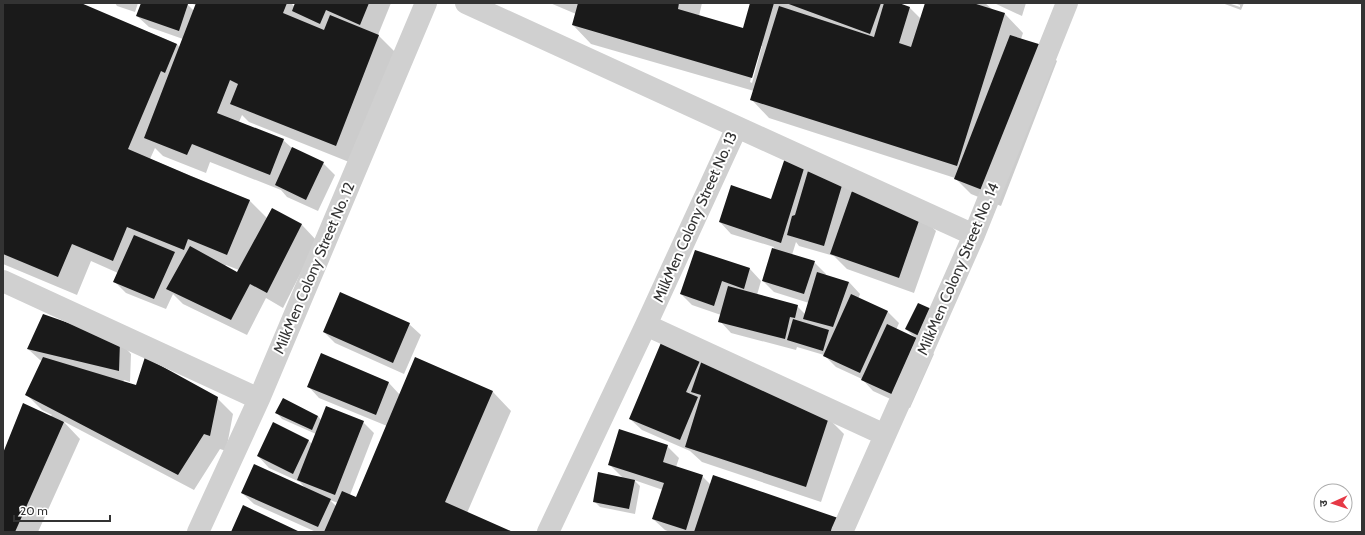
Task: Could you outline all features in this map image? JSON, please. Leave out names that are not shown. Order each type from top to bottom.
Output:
[{"type":"street","name":"MilkMen Colony Street No. 12","points":[[198,532],[259,399],[426,3]]},
{"type":"street","name":"MilkMen Colony Street No. 13","points":[[466,3],[737,127],[552,531]]},
{"type":"street","name":"MilkMen Colony Street No. 14","points":[[842,532],[974,235],[1067,3]]},
{"type":"street","points":[[737,127],[974,235]]},
{"type":"street","points":[[3,280],[259,399]]},
{"type":"street","points":[[646,324],[885,435]]},
{"type":"building","points":[[3,3],[81,3],[177,44],[165,73],[161,71],[128,149],[250,200],[227,255],[188,239],[184,250],[127,227],[113,261],[72,244],[58,277],[3,254]]},
{"type":"building","points":[[141,3],[187,3],[188,4],[179,31],[136,16]]},
{"type":"building","points":[[196,3],[287,3],[283,13],[324,30],[330,15],[379,35],[336,146],[230,104],[238,84],[230,80],[217,113],[284,139],[270,175],[192,144],[187,155],[144,138]]},
{"type":"building","points":[[295,3],[369,3],[360,25],[326,10],[320,24],[292,11]]},
{"type":"building","points":[[578,3],[679,3],[678,9],[743,28],[750,3],[774,3],[752,78],[572,25]]},
{"type":"building","points":[[786,3],[881,3],[870,34]]},
{"type":"building","points":[[884,3],[899,3],[910,7],[899,43],[911,47],[925,3],[973,3],[1005,13],[957,166],[750,100],[779,6],[874,37]]},
{"type":"building","points":[[1010,35],[1042,45],[985,191],[954,179]]},
{"type":"building","points":[[292,147],[324,162],[306,200],[275,185]]},
{"type":"building","points":[[786,155],[806,162],[781,243],[719,222],[731,185],[771,199]]},
{"type":"building","points":[[808,171],[843,182],[824,246],[787,235],[792,216],[795,215]]},
{"type":"building","points":[[852,191],[921,215],[899,278],[830,254]]},
{"type":"building","points":[[272,208],[302,224],[267,293],[250,284],[231,320],[166,289],[190,246],[237,272]]},
{"type":"building","points":[[134,235],[175,252],[154,299],[113,282]]},
{"type":"building","points":[[772,248],[815,261],[804,294],[762,281]]},
{"type":"building","points":[[695,250],[750,268],[744,289],[722,281],[714,306],[680,294]]},
{"type":"building","points":[[817,272],[849,282],[833,327],[803,319]]},
{"type":"building","points":[[728,286],[798,305],[795,318],[790,317],[785,339],[718,322]]},
{"type":"building","points":[[340,292],[410,323],[393,363],[323,332]]},
{"type":"building","points":[[851,294],[888,311],[860,373],[823,356]]},
{"type":"building","points":[[918,303],[936,311],[923,338],[905,329]]},
{"type":"building","points":[[43,314],[120,341],[119,371],[27,349]]},
{"type":"building","points":[[793,319],[829,330],[823,351],[787,340]]},
{"type":"building","points":[[887,324],[923,341],[898,397],[861,380]]},
{"type":"building","points":[[663,338],[703,354],[686,392],[698,397],[680,440],[629,419]]},
{"type":"building","points":[[321,353],[389,382],[376,415],[307,387]]},
{"type":"building","points":[[43,357],[136,385],[145,357],[218,397],[210,436],[204,434],[178,475],[25,395]]},
{"type":"building","points":[[415,357],[493,391],[445,502],[513,532],[324,532],[342,491],[356,497]]},
{"type":"building","points":[[703,357],[829,417],[806,487],[685,447],[701,395],[691,392]]},
{"type":"building","points":[[283,398],[318,416],[312,430],[275,413]]},
{"type":"building","points":[[23,403],[64,422],[15,532],[3,532],[3,453]]},
{"type":"building","points":[[326,406],[364,421],[335,495],[297,480]]},
{"type":"building","points":[[273,422],[309,440],[293,474],[257,456]]},
{"type":"building","points":[[619,429],[668,445],[663,462],[703,475],[686,530],[652,519],[664,483],[608,465]]},
{"type":"building","points":[[254,464],[331,499],[318,527],[241,493]]},
{"type":"building","points":[[598,472],[635,480],[629,509],[593,502]]},
{"type":"building","points":[[713,475],[841,519],[836,532],[694,532]]},
{"type":"building","points":[[243,505],[300,532],[231,532]]}]
